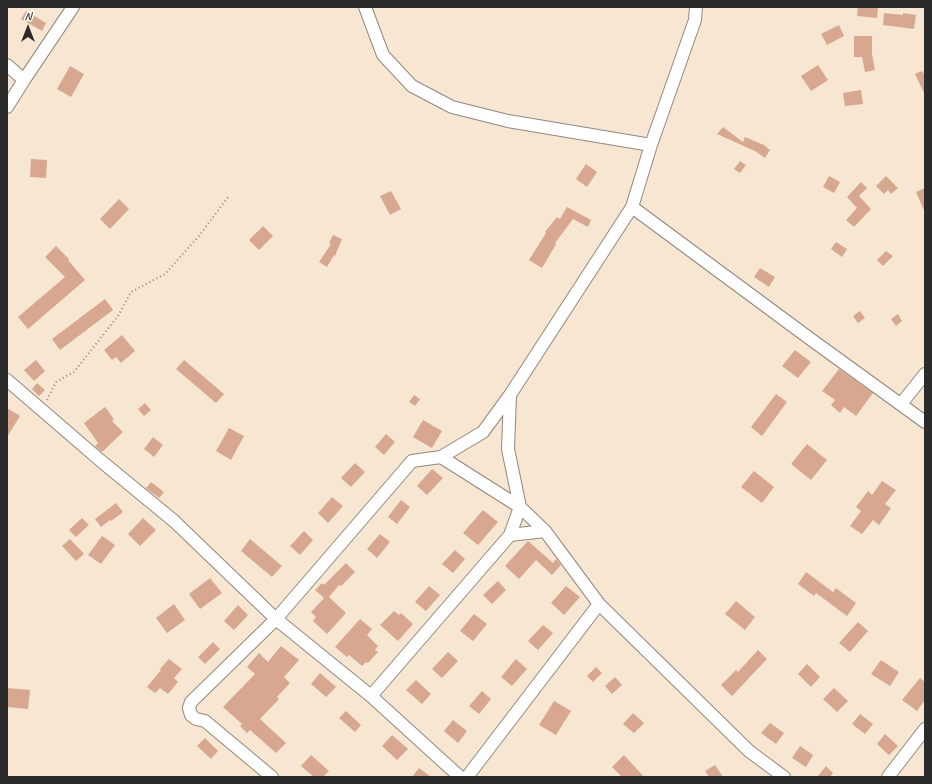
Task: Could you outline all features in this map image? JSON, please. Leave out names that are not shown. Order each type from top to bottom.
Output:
[{"type":"street","points":[[7,107],[73,7]]},
{"type":"street","points":[[365,7],[383,55],[412,86],[452,107],[508,121],[651,145]]},
{"type":"street","points":[[272,777],[205,721],[196,719],[191,715],[189,708],[191,702],[276,619],[412,461],[441,457],[483,432],[510,395],[632,207],[651,145],[694,20],[696,7]]},
{"type":"street","points":[[7,65],[24,80]]},
{"type":"street","points":[[632,207],[925,422]]},
{"type":"street","points":[[901,404],[925,374]]},
{"type":"street","points":[[7,380],[101,461],[174,521],[276,619],[371,696],[460,777]]},
{"type":"street","points":[[371,696],[510,535],[520,507],[508,449],[510,395]]},
{"type":"street","points":[[441,457],[520,507],[545,531],[599,604],[749,751],[784,777]]},
{"type":"street","points":[[510,535],[545,531]]},
{"type":"street","points":[[467,777],[599,604]]},
{"type":"street","points":[[888,777],[925,729]]},
{"type":"path","points":[[42,410],[56,382],[74,372],[118,316],[131,292],[166,274],[199,236],[228,197]]},
{"type":"building","points":[[858,7],[878,7],[877,18],[857,16]]},
{"type":"building","points":[[26,11],[46,23],[42,31],[21,19]]},
{"type":"building","points":[[884,13],[916,15],[914,29],[883,25]]},
{"type":"building","points":[[839,25],[844,36],[827,45],[821,34]]},
{"type":"building","points":[[854,36],[872,36],[872,54],[875,70],[865,72],[862,57],[854,57]]},
{"type":"building","points":[[818,65],[828,80],[811,91],[801,76]]},
{"type":"building","points":[[70,66],[84,74],[71,97],[57,89]]},
{"type":"building","points":[[922,71],[925,76],[925,95],[915,74]]},
{"type":"building","points":[[861,90],[863,104],[845,106],[843,93]]},
{"type":"building","points":[[723,127],[743,142],[745,137],[764,145],[770,150],[765,158],[755,151],[717,134]]},
{"type":"building","points":[[31,159],[47,160],[46,178],[30,177]]},
{"type":"building","points":[[740,161],[746,165],[740,173],[734,169]]},
{"type":"building","points":[[586,164],[597,172],[587,187],[576,179]]},
{"type":"building","points":[[829,176],[840,182],[834,193],[823,187]]},
{"type":"building","points":[[886,176],[898,188],[891,194],[888,190],[884,194],[876,186]]},
{"type":"building","points":[[861,182],[867,188],[859,196],[871,209],[854,227],[846,220],[857,208],[847,197]]},
{"type":"building","points":[[925,188],[925,213],[916,192]]},
{"type":"building","points":[[391,191],[401,209],[390,215],[380,196]]},
{"type":"building","points":[[119,199],[129,209],[110,229],[100,219]]},
{"type":"building","points":[[567,207],[591,220],[588,227],[573,219],[555,243],[556,244],[542,268],[529,260],[546,233],[545,232],[557,217],[560,219]]},
{"type":"building","points":[[263,226],[273,236],[259,250],[249,240]]},
{"type":"building","points":[[333,235],[342,239],[335,256],[334,255],[327,267],[319,262],[331,244],[329,243]]},
{"type":"building","points":[[836,242],[847,249],[842,257],[831,249]]},
{"type":"building","points":[[56,246],[69,259],[68,260],[85,280],[28,329],[18,317],[65,277],[45,257]]},
{"type":"building","points":[[886,251],[893,256],[883,266],[877,260]]},
{"type":"building","points":[[760,268],[775,277],[769,287],[754,277]]},
{"type":"building","points":[[105,299],[113,310],[60,350],[52,339]]},
{"type":"building","points":[[860,311],[865,318],[858,323],[853,316]]},
{"type":"building","points":[[898,314],[902,321],[896,326],[891,319]]},
{"type":"building","points":[[122,335],[135,351],[121,363],[116,357],[112,360],[104,350]]},
{"type":"building","points":[[795,350],[811,362],[798,378],[782,366]]},
{"type":"building","points":[[36,360],[45,371],[34,381],[24,370]]},
{"type":"building","points":[[184,360],[224,394],[216,403],[176,369]]},
{"type":"building","points":[[839,369],[873,393],[856,416],[844,407],[840,413],[831,405],[835,400],[822,391]]},
{"type":"building","points":[[37,383],[45,390],[39,396],[32,389]]},
{"type":"building","points":[[776,394],[787,402],[762,436],[751,427]]},
{"type":"building","points":[[414,395],[420,399],[415,406],[409,402]]},
{"type":"building","points":[[145,403],[151,410],[144,416],[138,409]]},
{"type":"building","points":[[105,407],[114,419],[112,421],[123,432],[102,452],[95,446],[98,443],[84,423]]},
{"type":"building","points":[[7,408],[20,416],[7,437]]},
{"type":"building","points":[[423,420],[442,431],[432,448],[413,437]]},
{"type":"building","points":[[229,428],[244,436],[231,460],[216,451]]},
{"type":"building","points":[[386,434],[395,442],[384,455],[375,447]]},
{"type":"building","points":[[153,437],[163,445],[154,457],[144,449]]},
{"type":"building","points":[[807,444],[827,460],[811,480],[791,464]]},
{"type":"building","points":[[355,463],[365,472],[351,487],[341,478]]},
{"type":"building","points":[[432,469],[443,478],[427,495],[417,486]]},
{"type":"building","points":[[754,471],[774,487],[762,503],[741,487]]},
{"type":"building","points":[[882,481],[896,490],[885,504],[891,508],[879,525],[873,520],[862,534],[850,526],[861,511],[856,507],[868,491],[872,495]]},
{"type":"building","points":[[151,482],[164,492],[159,498],[146,488]]},
{"type":"building","points":[[332,497],[343,506],[328,523],[318,513]]},
{"type":"building","points":[[401,500],[410,507],[397,524],[388,517]]},
{"type":"building","points":[[116,503],[123,512],[101,527],[95,519]]},
{"type":"building","points":[[483,510],[498,522],[478,545],[463,533]]},
{"type":"building","points":[[82,518],[89,525],[76,537],[69,530]]},
{"type":"building","points":[[143,518],[156,530],[140,546],[128,534]]},
{"type":"building","points":[[304,531],[313,540],[300,555],[290,546]]},
{"type":"building","points":[[380,534],[390,542],[377,558],[367,549]]},
{"type":"building","points":[[102,536],[115,545],[101,564],[88,555]]},
{"type":"building","points":[[70,539],[84,554],[76,561],[62,546]]},
{"type":"building","points":[[250,539],[282,566],[272,577],[241,551]]},
{"type":"building","points":[[528,541],[553,563],[556,559],[561,565],[552,575],[536,560],[519,579],[505,566]]},
{"type":"building","points":[[455,550],[465,559],[453,573],[442,564]]},
{"type":"building","points":[[346,563],[355,572],[341,586],[339,585],[329,597],[346,613],[327,634],[313,621],[316,617],[311,612],[324,598],[315,590],[322,583],[324,585]]},
{"type":"building","points":[[806,572],[833,592],[836,588],[856,603],[847,616],[816,593],[814,596],[798,584]]},
{"type":"building","points":[[210,578],[222,593],[200,609],[189,594]]},
{"type":"building","points":[[498,581],[506,590],[492,604],[483,595]]},
{"type":"building","points":[[429,586],[440,595],[426,611],[415,602]]},
{"type":"building","points":[[566,586],[580,597],[564,615],[551,603]]},
{"type":"building","points":[[736,601],[755,617],[745,630],[725,614]]},
{"type":"building","points":[[174,604],[185,620],[167,633],[156,618]]},
{"type":"building","points":[[238,605],[248,615],[234,630],[224,621]]},
{"type":"building","points":[[394,611],[399,615],[401,613],[413,624],[398,641],[380,625]]},
{"type":"building","points":[[474,614],[487,624],[473,641],[460,631]]},
{"type":"building","points":[[360,619],[372,629],[367,635],[378,646],[375,650],[378,652],[368,663],[366,662],[362,666],[349,655],[347,657],[335,647]]},
{"type":"building","points":[[858,622],[868,631],[850,652],[839,643]]},
{"type":"building","points":[[543,625],[553,633],[538,650],[528,641]]},
{"type":"building","points":[[213,642],[220,649],[205,664],[198,657]]},
{"type":"building","points":[[281,646],[299,660],[284,677],[290,683],[277,697],[279,699],[260,719],[286,743],[276,753],[250,730],[247,733],[240,726],[242,724],[223,707],[255,674],[247,667],[259,653],[268,662]]},
{"type":"building","points":[[758,650],[767,659],[732,696],[721,685],[736,670],[738,672]]},
{"type":"building","points":[[448,652],[458,661],[442,678],[432,669]]},
{"type":"building","points":[[169,659],[182,669],[174,678],[178,682],[168,694],[160,688],[155,693],[147,687]]},
{"type":"building","points":[[516,659],[527,669],[512,686],[501,677]]},
{"type":"building","points":[[881,660],[899,672],[890,686],[871,674]]},
{"type":"building","points":[[807,664],[820,677],[811,687],[798,674]]},
{"type":"building","points":[[596,667],[602,673],[593,682],[587,676]]},
{"type":"building","points":[[320,673],[336,687],[326,697],[311,684]]},
{"type":"building","points":[[615,677],[622,685],[612,694],[605,686]]},
{"type":"building","points":[[920,678],[925,682],[925,700],[917,711],[902,700]]},
{"type":"building","points":[[416,680],[431,694],[422,704],[406,690]]},
{"type":"building","points":[[7,688],[30,690],[28,709],[7,707]]},
{"type":"building","points":[[834,688],[848,701],[837,712],[823,699]]},
{"type":"building","points":[[482,691],[491,699],[479,714],[469,706]]},
{"type":"building","points":[[554,701],[571,711],[556,735],[539,725]]},
{"type":"building","points":[[346,711],[361,725],[355,732],[339,718]]},
{"type":"building","points":[[633,713],[644,723],[634,733],[623,724]]},
{"type":"building","points":[[860,714],[873,724],[865,734],[852,724]]},
{"type":"building","points":[[453,720],[467,731],[458,743],[444,731]]},
{"type":"building","points":[[770,723],[784,733],[776,744],[761,733]]},
{"type":"building","points":[[885,734],[898,746],[889,755],[877,744]]},
{"type":"building","points":[[392,735],[408,749],[397,760],[382,746]]},
{"type":"building","points":[[205,738],[218,751],[211,759],[197,746]]},
{"type":"building","points":[[800,746],[813,755],[806,767],[792,758]]},
{"type":"building","points":[[311,755],[329,771],[323,777],[314,777],[301,766]]},
{"type":"building","points":[[624,755],[644,777],[622,777],[612,767]]},
{"type":"building","points":[[715,765],[723,777],[709,777],[705,771]]},
{"type":"building","points":[[826,766],[833,773],[830,777],[817,777]]},
{"type":"building","points":[[419,768],[431,777],[412,777]]}]
